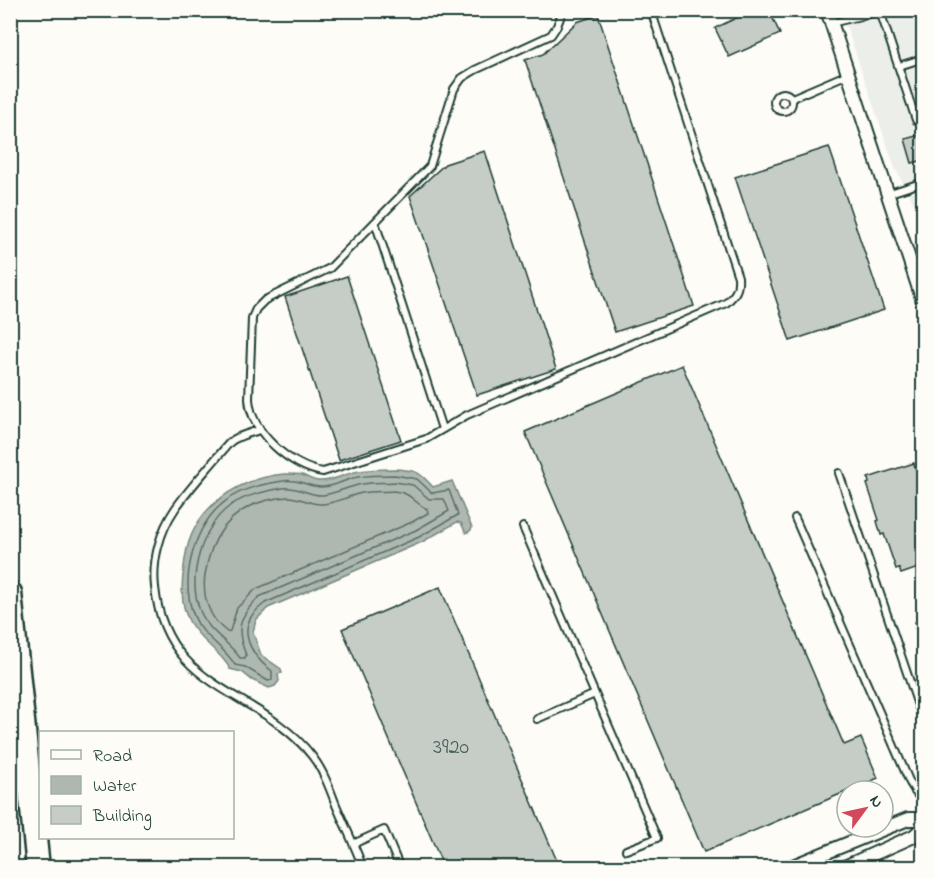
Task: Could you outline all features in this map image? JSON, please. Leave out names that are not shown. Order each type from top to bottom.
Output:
[{"type":"highway","points":[[10,593],[38,867]]},
{"type":"street","points":[[827,10],[924,304]]},
{"type":"street","points":[[788,867],[908,819],[924,819]]},
{"type":"street","points":[[842,867],[914,836],[924,827]]},
{"type":"lane","points":[[563,10],[551,35],[462,78],[453,89],[430,166],[330,268],[265,300],[254,313],[250,410],[259,430],[292,459],[323,472],[426,439],[467,415],[726,303],[735,296],[738,278],[651,10]]},
{"type":"lane","points":[[831,23],[882,11],[916,120],[924,117]]},
{"type":"lane","points":[[899,66],[924,58]]},
{"type":"lane","points":[[792,98],[848,74]]},
{"type":"lane","points":[[887,194],[924,182]]},
{"type":"lane","points":[[375,222],[442,429]]},
{"type":"lane","points":[[259,430],[232,441],[186,493],[171,515],[156,557],[154,579],[157,604],[174,644],[191,665],[205,678],[279,724],[298,739],[314,758],[363,867]]},
{"type":"lane","points":[[839,472],[924,723]]},
{"type":"lane","points":[[795,518],[910,783],[924,805]]},
{"type":"lane","points":[[523,527],[657,838],[626,850]]},
{"type":"lane","points":[[537,719],[595,694]]},
{"type":"lane","points":[[915,792],[924,777]]},
{"type":"lane","points":[[353,844],[384,830],[400,867]]},
{"type":"shaded area","points":[[841,11],[923,11],[923,209],[918,211],[895,168]]},
{"type":"water","points":[[395,469],[417,472],[433,487],[452,481],[472,528],[470,531],[466,533],[461,523],[457,522],[422,542],[268,608],[256,620],[253,632],[261,655],[281,669],[282,673],[278,674],[279,681],[275,686],[269,688],[242,672],[230,669],[194,628],[184,606],[183,575],[189,541],[207,511],[233,490],[266,477],[296,474],[324,481],[359,471]]},
{"type":"building","points":[[753,10],[769,10],[780,34],[729,57],[715,28]]},
{"type":"building","points":[[598,15],[694,306],[615,332],[525,60],[543,54],[577,22]]},
{"type":"building","points":[[924,134],[924,160],[912,163],[905,139]]},
{"type":"building","points":[[829,147],[884,310],[790,341],[735,177]]},
{"type":"building","points":[[485,151],[556,369],[477,395],[410,196],[445,164]]},
{"type":"building","points":[[347,276],[401,440],[339,460],[285,297]]},
{"type":"building","points":[[682,365],[844,745],[861,738],[878,778],[835,779],[835,796],[704,852],[525,432]]},
{"type":"building","points":[[914,463],[924,486],[924,566],[901,574],[899,568],[896,569],[884,534],[881,535],[877,521],[879,520],[867,484],[869,483],[868,478]]},
{"type":"building","points":[[440,587],[560,868],[444,868],[342,629]]},
{"type":"building","points":[[924,620],[924,655],[915,622]]}]
